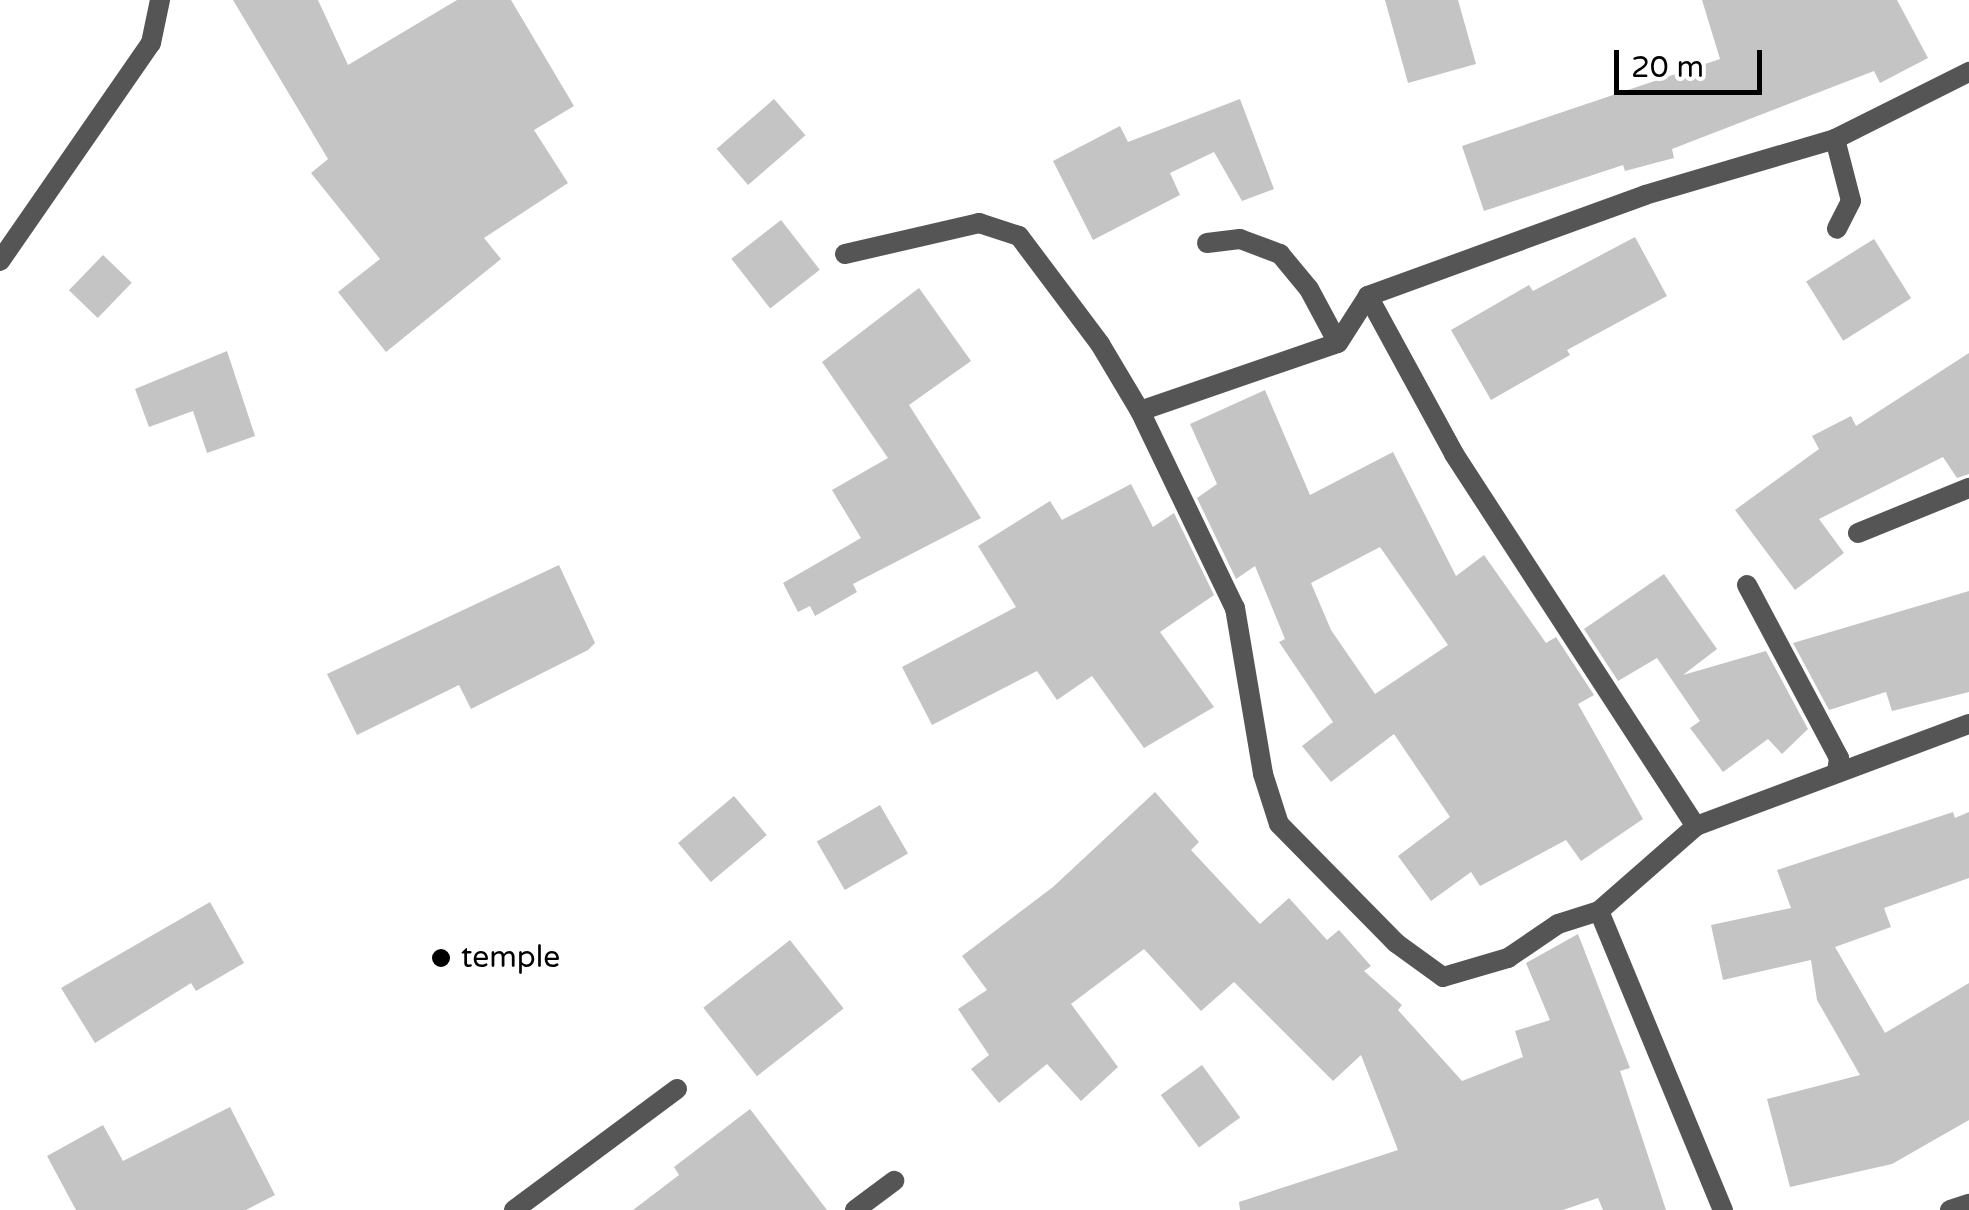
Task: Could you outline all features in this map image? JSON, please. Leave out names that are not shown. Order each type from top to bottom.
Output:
[{"type":"street","points":[[0,262],[151,43],[160,0]]},
{"type":"street","points":[[1140,411],[1338,343],[1368,296],[1645,195],[1836,139],[1967,78]]},
{"type":"street","points":[[1836,139],[1851,201],[1836,229]]},
{"type":"street","points":[[845,254],[979,223],[1020,236],[1100,344],[1140,411],[1235,608],[1263,774],[1280,824],[1396,943],[1443,976],[1508,958],[1558,924],[1599,911],[1696,826],[1969,724]]},
{"type":"street","points":[[1207,242],[1240,240],[1280,254],[1309,289],[1338,343]]},
{"type":"street","points":[[1368,296],[1454,454],[1696,826]]},
{"type":"street","points":[[1858,533],[1969,488]]},
{"type":"street","points":[[1747,586],[1839,758],[1837,772]]},
{"type":"street","points":[[1599,911],[1722,1210]]},
{"type":"street","points":[[514,1210],[677,1089]]},
{"type":"street","points":[[855,1210],[894,1181]]},
{"type":"street","points":[[1950,1210],[1969,1204]]},
{"type":"building","points":[[233,0],[318,0],[348,65],[457,0],[511,0],[574,106],[534,130],[568,183],[484,238],[501,259],[386,352],[338,292],[380,259],[311,173],[328,159]]},
{"type":"building","points":[[1385,0],[1458,0],[1476,64],[1408,83]]},
{"type":"building","points":[[1702,0],[1897,0],[1928,58],[1880,83],[1874,71],[1672,149],[1674,158],[1625,171],[1623,165],[1484,211],[1462,146],[1720,59]]},
{"type":"building","points":[[774,99],[805,135],[748,185],[717,149]]},
{"type":"building","points":[[1240,99],[1274,189],[1242,201],[1214,152],[1170,173],[1180,195],[1093,240],[1053,161],[1120,126],[1128,142]]},
{"type":"building","points":[[781,220],[820,270],[770,308],[731,259]]},
{"type":"building","points":[[1635,237],[1667,296],[1567,350],[1570,355],[1491,400],[1451,330],[1529,285],[1533,291]]},
{"type":"building","points":[[1874,239],[1911,298],[1843,341],[1806,281]]},
{"type":"building","points":[[103,255],[132,283],[98,318],[69,290]]},
{"type":"building","points":[[919,288],[971,361],[909,405],[981,518],[853,584],[857,592],[815,616],[810,606],[798,612],[783,583],[861,538],[832,490],[888,458],[822,362]]},
{"type":"building","points":[[227,351],[255,436],[207,453],[193,411],[149,427],[135,389]]},
{"type":"building","points":[[1969,353],[1969,474],[1957,478],[1943,457],[1819,519],[1844,553],[1795,590],[1735,510],[1819,449],[1812,436],[1851,416],[1856,426]]},
{"type":"building","points":[[1265,390],[1310,495],[1393,452],[1456,576],[1484,555],[1546,643],[1556,637],[1594,695],[1578,704],[1643,819],[1581,861],[1566,840],[1480,886],[1471,872],[1431,901],[1398,856],[1450,817],[1394,734],[1331,782],[1302,746],[1333,722],[1279,642],[1285,639],[1255,566],[1236,579],[1197,498],[1217,484],[1190,424]],"holes":[[[1380,547],[1448,645],[1375,694],[1331,630],[1311,583]]]},
{"type":"building","points":[[1131,484],[1153,527],[1174,513],[1214,595],[1160,632],[1214,707],[1144,748],[1092,676],[1057,700],[1037,671],[932,725],[902,667],[1016,607],[978,546],[1050,501],[1062,520]]},
{"type":"building","points":[[559,565],[595,643],[588,650],[471,709],[459,685],[357,735],[327,674]]},
{"type":"building","points":[[1664,574],[1717,649],[1683,675],[1766,651],[1808,729],[1782,754],[1768,739],[1723,772],[1690,728],[1700,721],[1657,658],[1618,681],[1584,629]]},
{"type":"building","points":[[1969,591],[1969,692],[1892,711],[1886,692],[1829,710],[1793,643]]},
{"type":"building","points":[[1155,792],[1199,842],[1191,850],[1260,924],[1289,898],[1327,940],[1339,930],[1371,966],[1364,971],[1402,1005],[1398,1010],[1462,1081],[1523,1057],[1515,1031],[1550,1020],[1526,963],[1578,934],[1630,1068],[1620,1071],[1666,1210],[1603,1210],[1598,1198],[1563,1210],[1240,1210],[1239,1202],[1398,1150],[1361,1055],[1333,1081],[1234,982],[1201,1011],[1144,949],[1071,1004],[1118,1067],[1081,1101],[1047,1064],[999,1103],[971,1069],[989,1055],[958,1009],[987,990],[962,956],[1053,887]]},
{"type":"building","points":[[734,796],[767,835],[711,882],[678,843]]},
{"type":"building","points":[[880,805],[908,853],[845,890],[817,842]]},
{"type":"building","points":[[1953,812],[1955,818],[1969,812],[1969,878],[1884,908],[1891,927],[1835,947],[1885,1033],[1969,983],[1969,1120],[1892,1164],[1790,1187],[1767,1099],[1860,1075],[1817,1000],[1811,960],[1723,980],[1711,925],[1791,908],[1777,870]]},
{"type":"building","points":[[210,902],[244,963],[196,991],[191,983],[95,1043],[61,988]]},
{"type":"building","points":[[790,940],[844,1009],[757,1076],[703,1008]]},
{"type":"building","points":[[1202,1065],[1240,1118],[1199,1148],[1161,1095]]},
{"type":"building","points":[[230,1107],[275,1195],[246,1210],[76,1210],[47,1156],[103,1125],[123,1161]]},
{"type":"building","points":[[750,1109],[827,1210],[633,1210],[679,1175],[674,1167]]},
{"type":"place","name":"temple","points":[[441,958]]}]
